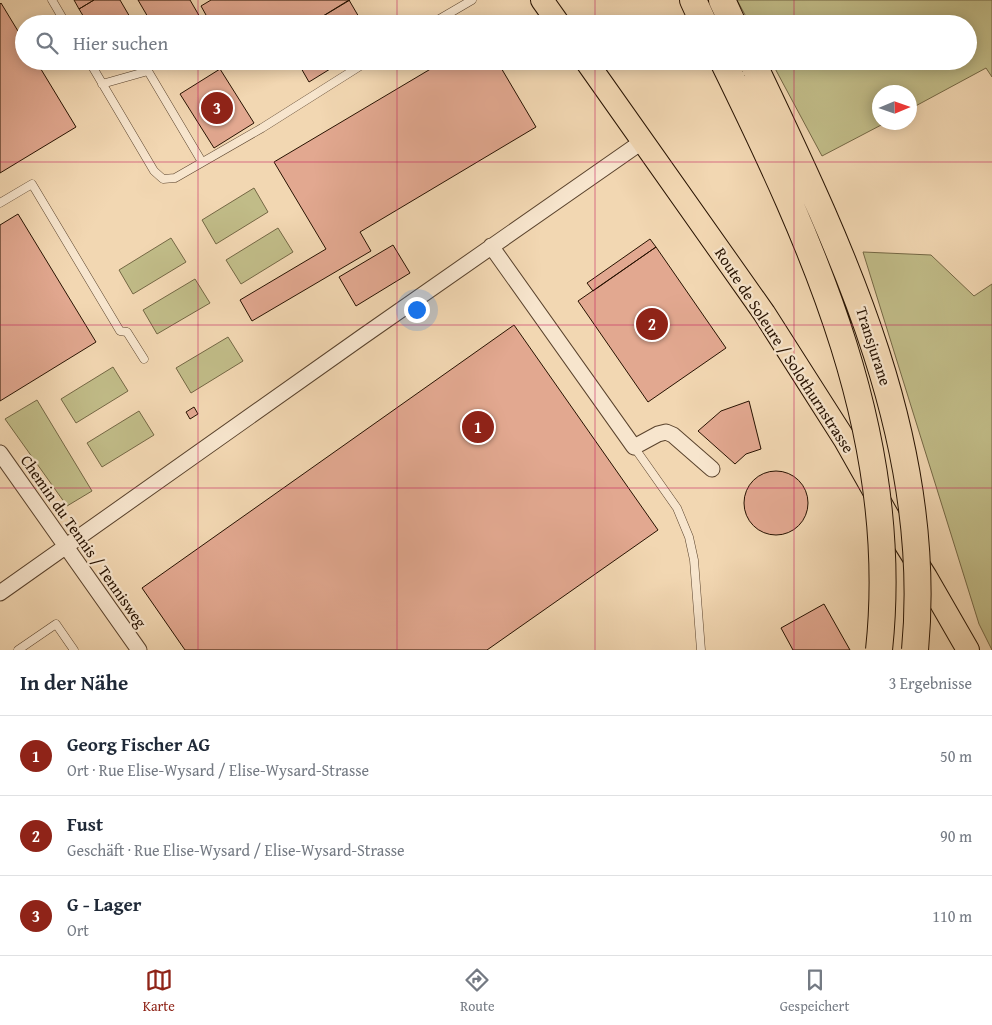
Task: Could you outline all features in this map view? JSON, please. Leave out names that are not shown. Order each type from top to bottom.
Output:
[{"type":"highway","points":[[693,0],[700,15]]},
{"type":"highway","points":[[722,0],[729,15]]},
{"type":"highway","name":"Transjurane","points":[[727,70],[806,240],[834,312],[860,402],[877,486],[882,534],[882,621],[879,650]]},
{"type":"highway","name":"Transjurane","points":[[756,70],[809,181],[843,259],[860,302],[889,392],[909,482],[915,528],[918,572],[918,622],[915,650]]},
{"type":"main road","points":[[542,0],[553,15]]},
{"type":"main road","name":"Route de Soleure / Solothurnstrasse","points":[[592,70],[764,313],[845,440],[968,650]]},
{"type":"street","points":[[0,593],[491,246],[643,141]]},
{"type":"street","points":[[491,246],[634,447],[658,434],[666,432],[712,469]]},
{"type":"street","name":"Chemin du Tennis / Tennisweg","points":[[0,453],[139,650]]},
{"type":"lane","points":[[52,0],[61,15]]},
{"type":"lane","points":[[447,15],[472,0]]},
{"type":"lane","points":[[94,70],[154,171],[163,179],[175,178],[262,128],[354,70]]},
{"type":"lane","points":[[102,84],[148,71],[202,162]]},
{"type":"lane","points":[[0,203],[32,184],[120,331],[127,332],[144,359]]},
{"type":"lane","points":[[634,447],[678,508],[689,537],[694,560],[701,650]]},
{"type":"lane","points":[[18,650],[56,624],[74,650]]},
{"type":"shaded area","points":[[737,0],[992,0],[992,77],[986,68],[917,105],[917,85],[872,85],[872,130],[822,156],[776,70],[977,70],[977,15],[745,15]]},
{"type":"shaded area","points":[[254,188],[268,212],[216,244],[202,220]]},
{"type":"shaded area","points":[[278,228],[293,252],[241,284],[226,260]]},
{"type":"shaded area","points":[[171,238],[186,262],[133,294],[119,270]]},
{"type":"shaded area","points":[[863,252],[931,255],[974,296],[992,284],[992,650],[979,624]]},
{"type":"shaded area","points":[[195,279],[210,303],[157,334],[143,310]]},
{"type":"shaded area","points":[[228,337],[243,361],[191,393],[176,368]]},
{"type":"shaded area","points":[[113,367],[128,391],[76,423],[61,399]]},
{"type":"shaded area","points":[[37,400],[92,491],[67,506],[5,419]]},
{"type":"shaded area","points":[[139,411],[154,435],[102,467],[87,443]]},
{"type":"building","points":[[74,0],[94,0],[79,9]]},
{"type":"building","points":[[94,0],[120,0],[129,15],[83,15],[79,9]]},
{"type":"building","points":[[138,0],[190,0],[199,15],[147,15]]},
{"type":"building","points":[[211,0],[350,0],[325,15],[206,15],[201,6]]},
{"type":"building","points":[[349,0],[358,15],[325,15]]},
{"type":"building","points":[[0,4],[15,26],[15,70],[41,70],[76,127],[0,173]]},
{"type":"building","points":[[221,70],[254,123],[214,148],[180,94]]},
{"type":"building","points":[[302,70],[328,70],[309,82]]},
{"type":"building","points":[[429,70],[502,70],[536,127],[360,232],[371,251],[252,321],[240,300],[326,249],[274,162]]},
{"type":"building","points":[[18,214],[96,342],[0,401],[0,225]]},
{"type":"building","points":[[650,239],[656,247],[593,291],[587,283]]},
{"type":"building","points":[[393,245],[410,273],[356,306],[339,277]]},
{"type":"building","points":[[656,247],[726,348],[648,402],[578,301]]},
{"type":"building","points":[[514,325],[658,530],[487,650],[185,650],[142,588]]},
{"type":"building","points":[[749,401],[761,449],[746,454],[735,464],[698,431],[721,411]]},
{"type":"building","points":[[194,407],[198,414],[190,419],[186,412]]},
{"type":"building","points":[[776,471],[788,473],[799,480],[806,491],[808,503],[806,515],[799,526],[788,533],[776,535],[764,533],[753,526],[746,515],[744,503],[746,491],[753,480],[764,473]]},
{"type":"building","points":[[824,604],[850,650],[793,650],[781,628]]},
{"type":"place","name":"G - Lager","points":[[217,108]]},
{"type":"place","name":"Fust","points":[[652,324]]},
{"type":"place","name":"Georg Fischer AG","points":[[478,427]]}]
